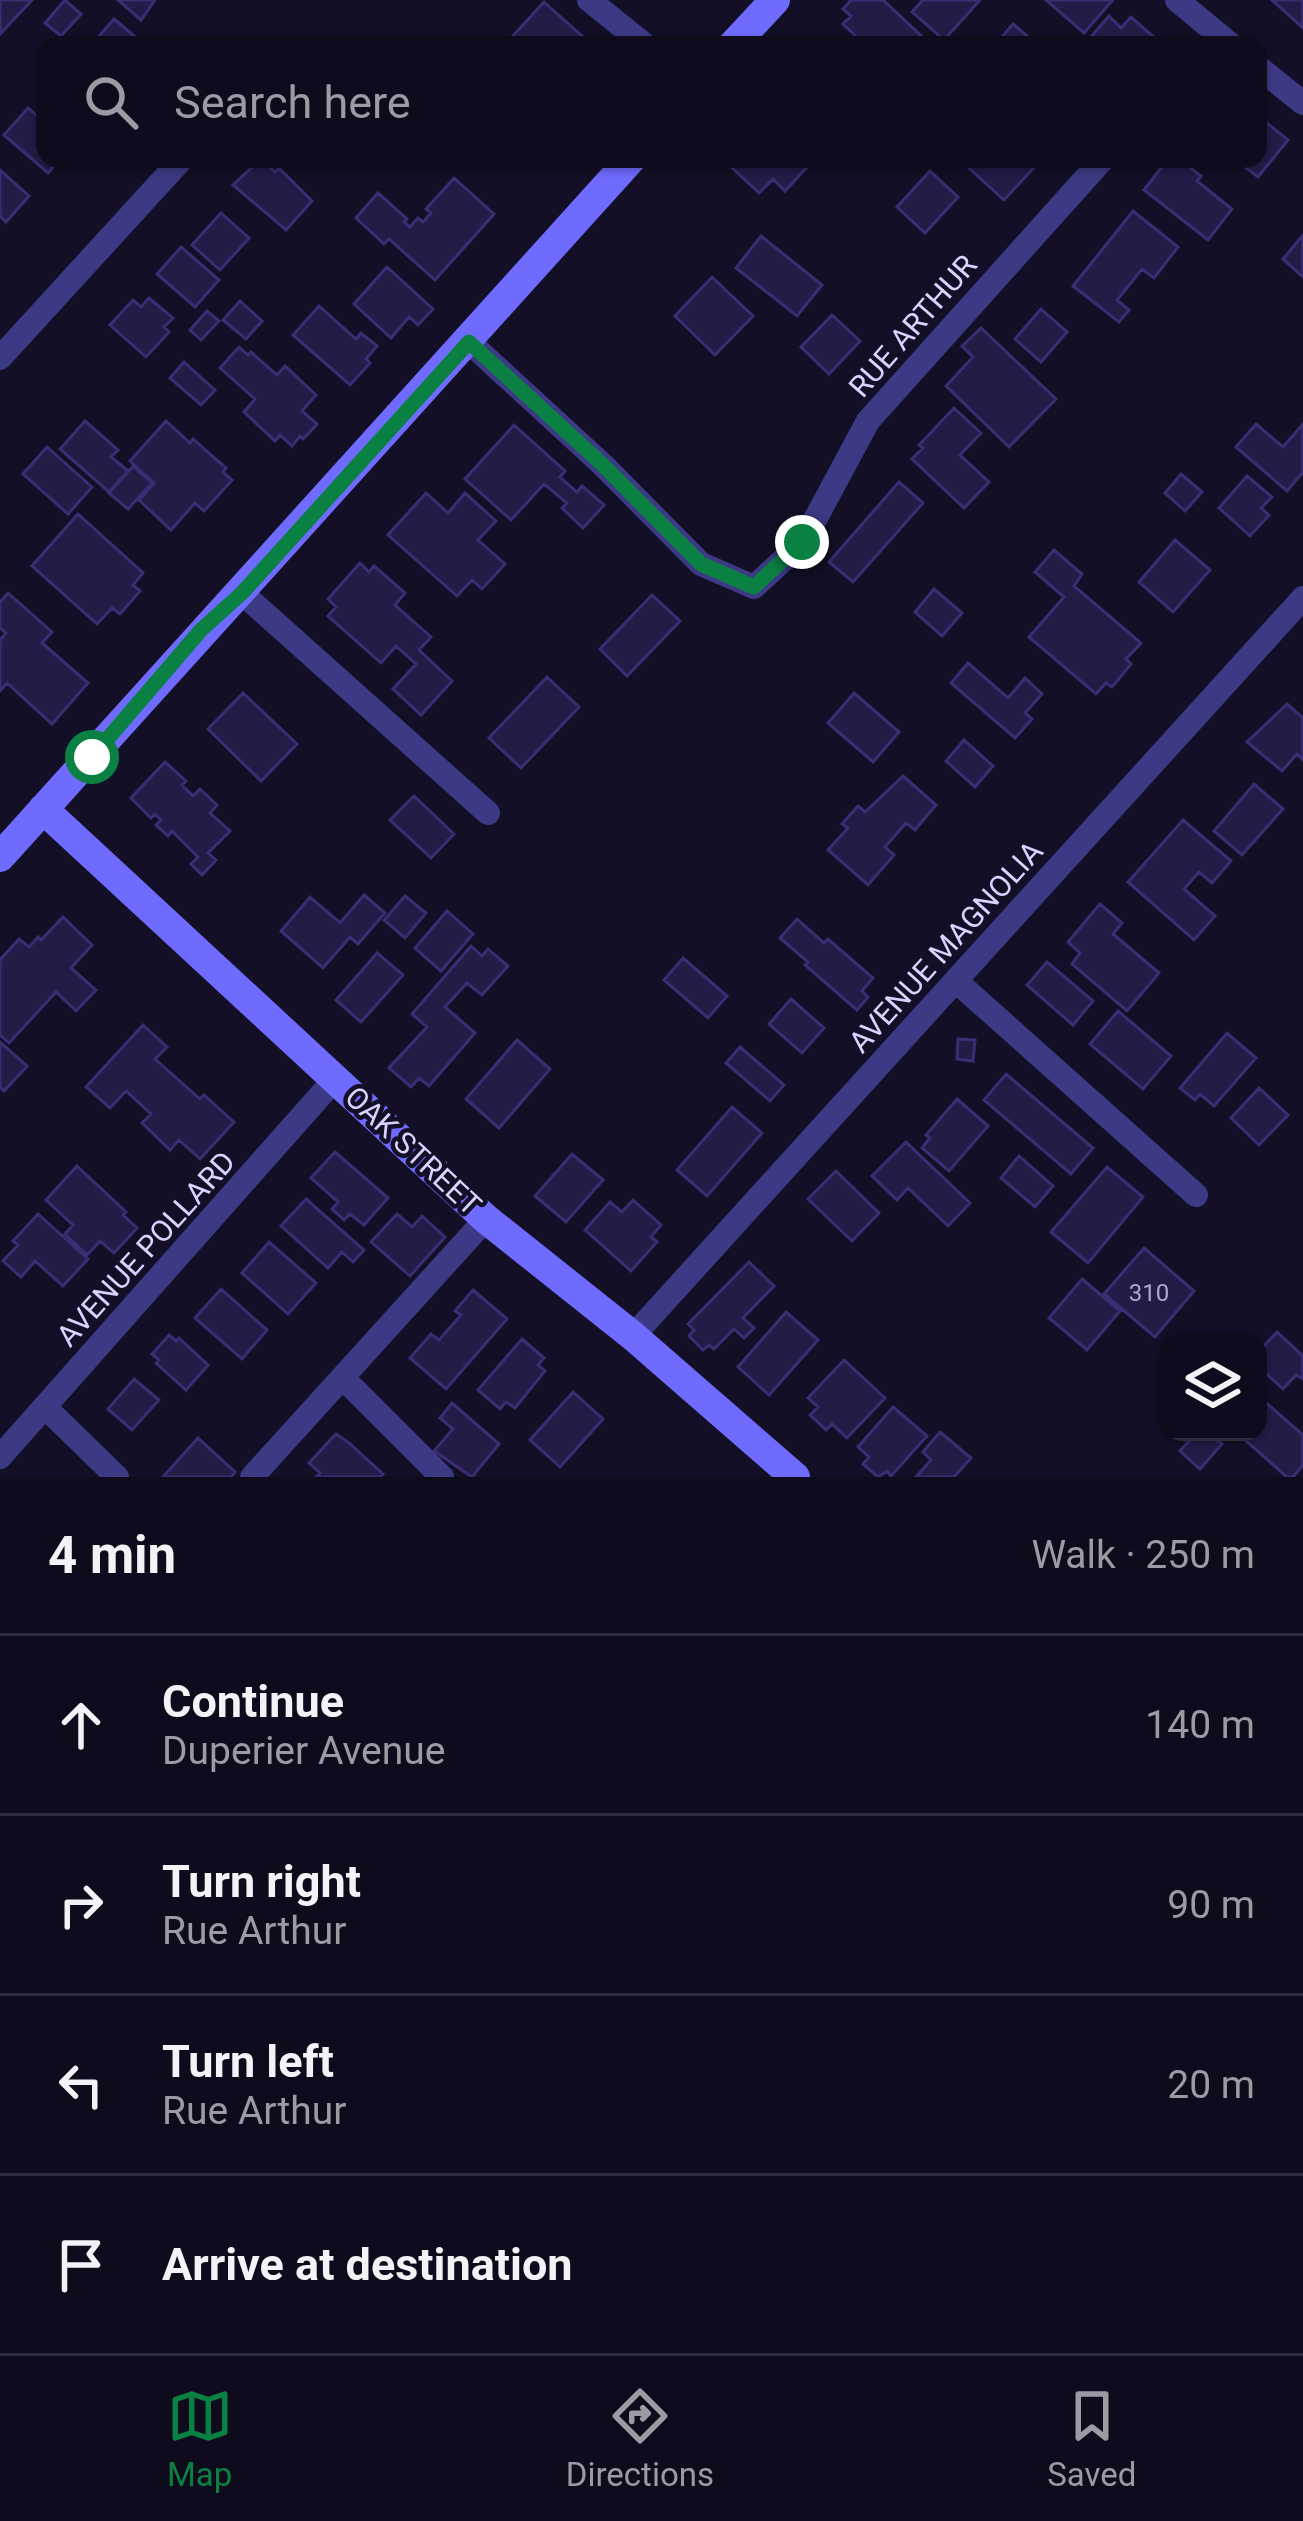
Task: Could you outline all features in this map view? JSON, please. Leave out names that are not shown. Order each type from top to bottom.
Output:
[{"type":"main road","points":[[741,36],[775,0]]},
{"type":"main road","points":[[0,857],[623,168]]},
{"type":"main road","name":"OAK STREET","points":[[44,809],[486,1220],[633,1336],[796,1477]]},
{"type":"street","points":[[589,0],[633,36]]},
{"type":"street","points":[[1177,0],[1214,36]]},
{"type":"street","points":[[1267,74],[1303,104]]},
{"type":"street","points":[[0,358],[174,168]]},
{"type":"street","name":"RUE ARTHUR","points":[[469,342],[603,465],[701,564],[754,587],[802,542],[868,421],[1095,168]]},
{"type":"street","points":[[242,593],[488,813]]},
{"type":"street","name":"AVENUE MAGNOLIA","points":[[633,1336],[1303,598]]},
{"type":"street","points":[[956,981],[1196,1195]]},
{"type":"street","name":"AVENUE POLLARD","points":[[0,1457],[335,1079]]},
{"type":"street","points":[[252,1477],[486,1220]]},
{"type":"street","points":[[343,1378],[442,1477]]},
{"type":"street","points":[[45,1407],[117,1477]]},
{"type":"building","points":[[0,0],[32,0],[0,34]]},
{"type":"building","points":[[65,0],[81,14],[61,36],[45,23]]},
{"type":"building","points":[[118,0],[155,0],[141,20]]},
{"type":"building","points":[[851,0],[883,0],[921,36],[856,36],[843,24],[851,16],[843,9]]},
{"type":"building","points":[[923,0],[980,0],[948,36],[939,36],[912,12]]},
{"type":"building","points":[[1046,0],[1110,0],[1112,1],[1084,33]]},
{"type":"building","points":[[1272,0],[1303,0],[1303,28]]},
{"type":"building","points":[[544,2],[582,36],[513,36]]},
{"type":"building","points":[[1109,16],[1121,28],[1131,17],[1153,36],[1092,36]]},
{"type":"building","points":[[114,19],[134,36],[99,36]]},
{"type":"building","points":[[1013,24],[1027,36],[1003,36]]},
{"type":"building","points":[[28,108],[36,115],[36,163],[4,135]]},
{"type":"building","points":[[1267,123],[1288,140],[1267,166]]},
{"type":"building","points":[[251,168],[275,172],[279,168],[312,201],[286,230],[233,185]]},
{"type":"building","points":[[732,168],[806,168],[785,191],[773,179],[759,193]]},
{"type":"building","points":[[969,168],[1034,168],[1004,200]]},
{"type":"building","points":[[1161,168],[1191,168],[1201,176],[1197,181],[1232,209],[1208,240],[1144,190]]},
{"type":"building","points":[[0,170],[29,196],[6,222],[0,216]]},
{"type":"building","points":[[930,171],[958,197],[925,233],[897,207]]},
{"type":"building","points":[[454,178],[494,214],[435,280],[389,239],[384,244],[356,218],[378,193],[410,227],[418,218],[423,222],[431,213],[426,209]]},
{"type":"building","points":[[1133,211],[1178,247],[1154,278],[1142,269],[1117,300],[1129,310],[1119,322],[1073,286]]},
{"type":"building","points":[[221,213],[249,238],[220,270],[192,245]]},
{"type":"building","points":[[1303,235],[1303,277],[1283,259]]},
{"type":"building","points":[[761,236],[822,285],[797,316],[736,268]]},
{"type":"building","points":[[181,247],[219,280],[195,307],[157,274]]},
{"type":"building","points":[[387,267],[433,309],[418,325],[409,317],[391,338],[354,304]]},
{"type":"building","points":[[712,277],[753,316],[715,355],[675,316]]},
{"type":"building","points":[[149,298],[173,318],[164,327],[169,332],[146,357],[110,325],[133,300],[141,307]]},
{"type":"building","points":[[240,301],[262,321],[246,339],[223,320]]},
{"type":"building","points":[[319,306],[356,339],[361,333],[377,346],[366,359],[370,363],[350,385],[293,335]]},
{"type":"building","points":[[1041,309],[1067,332],[1041,362],[1015,339]]},
{"type":"building","points":[[207,311],[219,321],[201,340],[190,330]]},
{"type":"building","points":[[832,315],[860,341],[829,374],[801,347]]},
{"type":"building","points":[[981,328],[1056,399],[1009,447],[946,386],[973,357],[962,346]]},
{"type":"building","points":[[239,347],[277,375],[285,366],[316,395],[302,411],[317,424],[292,446],[280,435],[275,441],[244,412],[255,399],[220,368]]},
{"type":"building","points":[[184,362],[215,390],[201,405],[170,378]]},
{"type":"building","points":[[954,408],[981,433],[960,455],[989,482],[964,508],[912,459]]},
{"type":"building","points":[[85,421],[118,450],[111,457],[128,471],[109,492],[60,449]]},
{"type":"building","points":[[166,421],[226,468],[223,472],[232,480],[204,511],[195,503],[171,530],[139,500],[154,483],[130,461]]},
{"type":"building","points":[[1256,424],[1283,447],[1303,424],[1303,472],[1287,491],[1236,447]]},
{"type":"building","points":[[514,425],[565,471],[560,477],[577,492],[582,486],[604,505],[583,528],[562,508],[567,503],[544,484],[511,520],[465,479]]},
{"type":"building","points":[[47,447],[92,487],[68,514],[23,474]]},
{"type":"building","points":[[133,466],[152,483],[128,509],[109,493]]},
{"type":"building","points":[[1181,474],[1202,492],[1185,511],[1165,493]]},
{"type":"building","points":[[1247,476],[1272,497],[1261,508],[1269,515],[1250,536],[1219,508]]},
{"type":"building","points":[[899,482],[923,503],[853,582],[829,562]]},
{"type":"building","points":[[426,493],[448,513],[465,493],[496,521],[478,540],[505,564],[482,589],[472,580],[457,596],[388,535]]},
{"type":"building","points":[[78,514],[143,573],[133,585],[140,591],[120,614],[112,608],[97,624],[32,566]]},
{"type":"building","points":[[1175,540],[1210,570],[1173,612],[1139,582]]},
{"type":"building","points":[[1054,550],[1082,574],[1074,586],[1141,643],[1126,659],[1131,664],[1112,687],[1106,683],[1096,694],[1029,637],[1064,597],[1035,572]]},
{"type":"building","points":[[360,563],[369,572],[374,566],[405,593],[395,605],[431,637],[419,650],[452,681],[421,715],[393,689],[416,664],[396,646],[381,663],[328,616],[336,607],[328,599]]},
{"type":"building","points":[[934,589],[962,613],[942,636],[915,612]]},
{"type":"building","points":[[8,593],[52,632],[42,643],[88,683],[52,724],[7,683],[0,691],[0,640],[6,633],[0,628],[0,602]]},
{"type":"building","points":[[652,595],[680,621],[627,676],[600,649]]},
{"type":"building","points":[[968,663],[1008,698],[1025,678],[1042,694],[1025,713],[1032,719],[1015,738],[951,683]]},
{"type":"building","points":[[547,677],[579,707],[521,768],[489,738]]},
{"type":"building","points":[[243,693],[297,744],[261,781],[208,729]]},
{"type":"building","points":[[854,693],[899,732],[873,762],[828,723]]},
{"type":"building","points":[[1287,704],[1303,718],[1303,760],[1297,754],[1282,771],[1247,742]]},
{"type":"building","points":[[964,740],[993,766],[975,787],[946,761]]},
{"type":"building","points":[[165,762],[186,781],[182,785],[193,796],[200,789],[217,805],[210,813],[230,831],[208,853],[216,860],[202,875],[191,864],[198,857],[172,831],[168,836],[156,825],[161,820],[155,814],[151,818],[131,798]]},
{"type":"building","points":[[903,776],[936,805],[915,830],[906,823],[885,847],[894,855],[868,885],[828,850],[848,828],[842,824],[858,806],[865,812]]},
{"type":"building","points":[[1254,784],[1283,809],[1242,855],[1214,831]]},
{"type":"building","points":[[414,796],[454,834],[431,858],[390,820]]},
{"type":"building","points":[[1183,820],[1231,861],[1212,883],[1199,872],[1184,889],[1215,916],[1194,940],[1128,882]]},
{"type":"building","points":[[364,895],[385,913],[358,944],[350,937],[323,968],[281,931],[310,897],[340,923]]},
{"type":"building","points":[[405,896],[426,913],[405,938],[384,920]]},
{"type":"building","points":[[1100,904],[1122,923],[1113,934],[1159,973],[1127,1011],[1072,964],[1080,953],[1068,942]]},
{"type":"building","points":[[447,911],[473,934],[441,971],[415,948]]},
{"type":"building","points":[[63,917],[92,945],[71,968],[96,990],[76,1011],[56,992],[9,1043],[0,1035],[0,960],[19,939],[29,947]]},
{"type":"building","points":[[797,919],[873,978],[862,991],[868,997],[857,1010],[780,938]]},
{"type":"building","points":[[471,946],[482,956],[488,949],[508,966],[482,995],[467,983],[445,1007],[475,1033],[429,1086],[419,1078],[411,1087],[389,1068],[427,1027],[412,1014]]},
{"type":"building","points":[[377,953],[403,975],[361,1022],[336,1000]]},
{"type":"building","points":[[683,958],[727,996],[708,1018],[664,980]]},
{"type":"building","points":[[1047,962],[1093,1001],[1073,1025],[1027,985]]},
{"type":"building","points":[[791,999],[824,1028],[802,1053],[769,1024]]},
{"type":"building","points":[[1118,1011],[1171,1056],[1143,1089],[1090,1044]]},
{"type":"building","points":[[143,1025],[167,1047],[155,1059],[234,1122],[200,1159],[179,1140],[170,1150],[142,1123],[151,1114],[126,1091],[110,1108],[86,1087]]},
{"type":"building","points":[[1227,1033],[1256,1058],[1214,1106],[1200,1094],[1195,1100],[1180,1088]]},
{"type":"building","points":[[958,1039],[975,1040],[973,1061],[957,1059]]},
{"type":"building","points":[[517,1040],[550,1069],[499,1128],[466,1099]]},
{"type":"building","points":[[0,1042],[27,1066],[4,1091],[0,1087]]},
{"type":"building","points":[[740,1047],[784,1085],[770,1101],[726,1063]]},
{"type":"building","points":[[1006,1074],[1093,1148],[1071,1174],[984,1100]]},
{"type":"building","points":[[1259,1088],[1288,1115],[1259,1145],[1231,1118]]},
{"type":"building","points":[[957,1099],[988,1126],[949,1171],[922,1148],[930,1138],[926,1135]]},
{"type":"building","points":[[732,1107],[762,1133],[707,1196],[677,1170]]},
{"type":"building","points":[[906,1142],[970,1203],[948,1226],[908,1188],[897,1200],[872,1176]]},
{"type":"building","points":[[335,1152],[388,1198],[364,1225],[350,1214],[344,1220],[332,1209],[338,1202],[311,1178]]},
{"type":"building","points":[[572,1154],[603,1180],[566,1222],[535,1196]]},
{"type":"building","points":[[1019,1156],[1053,1186],[1035,1207],[1001,1178]]},
{"type":"building","points":[[77,1166],[137,1228],[114,1253],[100,1241],[87,1255],[65,1234],[73,1225],[46,1200]]},
{"type":"building","points":[[1107,1167],[1143,1197],[1088,1263],[1051,1232]]},
{"type":"building","points":[[836,1171],[879,1213],[852,1241],[808,1199]]},
{"type":"building","points":[[306,1199],[364,1250],[353,1262],[342,1252],[328,1268],[281,1226]]},
{"type":"building","points":[[633,1200],[661,1225],[651,1237],[657,1242],[631,1271],[585,1230],[610,1202],[622,1212]]},
{"type":"building","points":[[38,1214],[88,1259],[63,1286],[35,1261],[21,1277],[3,1261],[18,1245],[13,1241]]},
{"type":"building","points":[[397,1214],[412,1227],[422,1216],[445,1237],[410,1276],[371,1242]]},
{"type":"building","points":[[269,1242],[316,1283],[288,1314],[242,1273]]},
{"type":"building","points":[[1144,1248],[1194,1291],[1155,1337],[1104,1294]]},
{"type":"building","points":[[749,1262],[774,1286],[743,1318],[754,1328],[744,1338],[734,1329],[714,1349],[709,1345],[703,1350],[689,1336],[694,1330],[688,1324]]},
{"type":"building","points":[[1082,1279],[1120,1311],[1087,1350],[1049,1318]]},
{"type":"building","points":[[221,1289],[267,1330],[242,1359],[195,1318]]},
{"type":"building","points":[[473,1290],[507,1319],[446,1389],[410,1358],[431,1334],[439,1340],[461,1315],[455,1311]]},
{"type":"building","points":[[786,1312],[818,1340],[769,1395],[738,1367]]},
{"type":"building","points":[[1277,1332],[1303,1356],[1303,1379],[1296,1375],[1283,1389],[1267,1374],[1267,1343]]},
{"type":"building","points":[[169,1335],[176,1341],[179,1338],[208,1365],[186,1390],[152,1354]]},
{"type":"building","points":[[522,1339],[544,1358],[538,1365],[545,1371],[515,1408],[506,1402],[500,1409],[478,1390]]},
{"type":"building","points":[[844,1360],[885,1398],[847,1438],[832,1424],[826,1430],[810,1415],[818,1407],[808,1398]]},
{"type":"building","points":[[134,1379],[159,1400],[132,1430],[108,1409]]},
{"type":"building","points":[[573,1392],[603,1419],[560,1467],[530,1440]]},
{"type":"building","points":[[452,1403],[499,1444],[472,1477],[434,1451],[453,1429],[440,1418]]},
{"type":"building","points":[[1267,1404],[1303,1435],[1303,1465],[1287,1477],[1246,1441],[1267,1441]]},
{"type":"building","points":[[893,1407],[927,1436],[891,1476],[887,1471],[878,1477],[863,1464],[869,1457],[858,1447]]},
{"type":"building","points":[[940,1432],[971,1458],[954,1477],[916,1477],[931,1460],[923,1452]]},
{"type":"building","points":[[336,1434],[383,1474],[316,1477],[320,1473],[309,1463]]},
{"type":"building","points":[[198,1438],[235,1472],[231,1477],[163,1477]]},
{"type":"building","points":[[1189,1441],[1222,1444],[1200,1469],[1180,1451]]},
{"type":"route","points":[[92,757],[201,630],[242,593],[469,342],[603,465],[701,564],[754,587],[802,542]]}]
